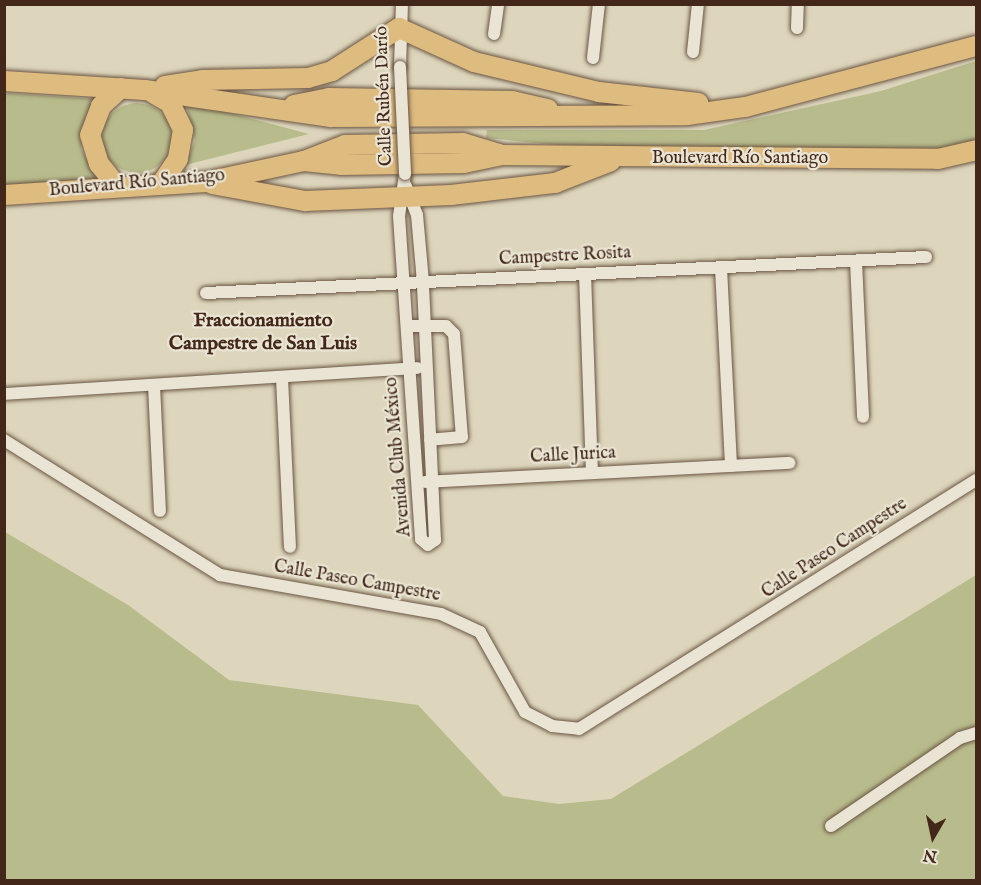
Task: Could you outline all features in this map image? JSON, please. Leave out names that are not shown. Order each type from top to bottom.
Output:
[{"type":"main road","points":[[145,90],[203,80],[308,78],[332,71],[399,28],[451,55],[599,93],[745,107]]},
{"type":"main road","points":[[4,81],[145,90],[286,107],[329,98],[512,101],[562,113],[687,115],[745,107],[976,46]]},
{"type":"main road","points":[[117,186],[99,164],[90,135],[101,106],[121,88]]},
{"type":"main road","points":[[145,90],[170,103],[183,130],[178,159],[160,184]]},
{"type":"main road","name":"Boulevard Río Santiago","points":[[4,195],[206,182],[304,161],[345,145],[463,143],[502,155],[618,158],[938,159],[976,150]]},
{"type":"main road","points":[[206,182],[305,201],[406,188],[555,183],[618,158]]},
{"type":"street","name":"Calle Rubén Darío","points":[[402,4],[399,28],[406,188]]},
{"type":"street","points":[[494,34],[498,4]]},
{"type":"street","points":[[593,58],[599,4]]},
{"type":"street","points":[[693,52],[698,4]]},
{"type":"street","points":[[796,28],[798,4]]},
{"type":"street","name":"Avenida Club México","points":[[406,188],[423,282],[426,326],[435,540],[428,545],[421,539],[410,369],[405,283],[406,188]]},
{"type":"street","name":"Campestre Rosita","points":[[206,293],[926,257]]},
{"type":"street","points":[[856,261],[863,417]]},
{"type":"street","points":[[721,267],[731,466]]},
{"type":"street","points":[[585,274],[592,472]]},
{"type":"street","name":"Avenida Club México","points":[[408,326],[446,326],[454,334],[462,437],[430,440]]},
{"type":"street","points":[[4,394],[427,367]]},
{"type":"street","points":[[282,378],[290,547]]},
{"type":"street","points":[[154,385],[160,511]]},
{"type":"street","name":"Calle Paseo Campestre","points":[[4,440],[220,575],[441,614],[480,632],[525,712],[552,726],[579,729],[976,480]]},
{"type":"street","name":"Calle Jurica","points":[[418,482],[790,463]]},
{"type":"street","points":[[831,826],[960,738],[976,733]]},
{"type":"green space","points":[[976,61],[976,140],[937,149],[578,147],[486,138],[487,130],[704,130],[881,91]]},
{"type":"green space","points":[[4,93],[96,99],[86,116],[81,149],[97,179],[5,188]]},
{"type":"green space","points":[[144,103],[157,109],[166,118],[170,124],[172,138],[170,152],[162,163],[151,171],[130,173],[112,163],[104,152],[102,131],[112,113],[123,105]]},
{"type":"green space","points":[[187,107],[215,109],[309,134],[185,165],[195,141]]},
{"type":"green space","points":[[5,532],[128,605],[229,680],[418,705],[503,796],[559,804],[611,799],[976,575],[976,880],[5,880]]},
{"type":"district","name":"Fraccionamiento Campestre de San Luis","points":[[263,332]]}]
